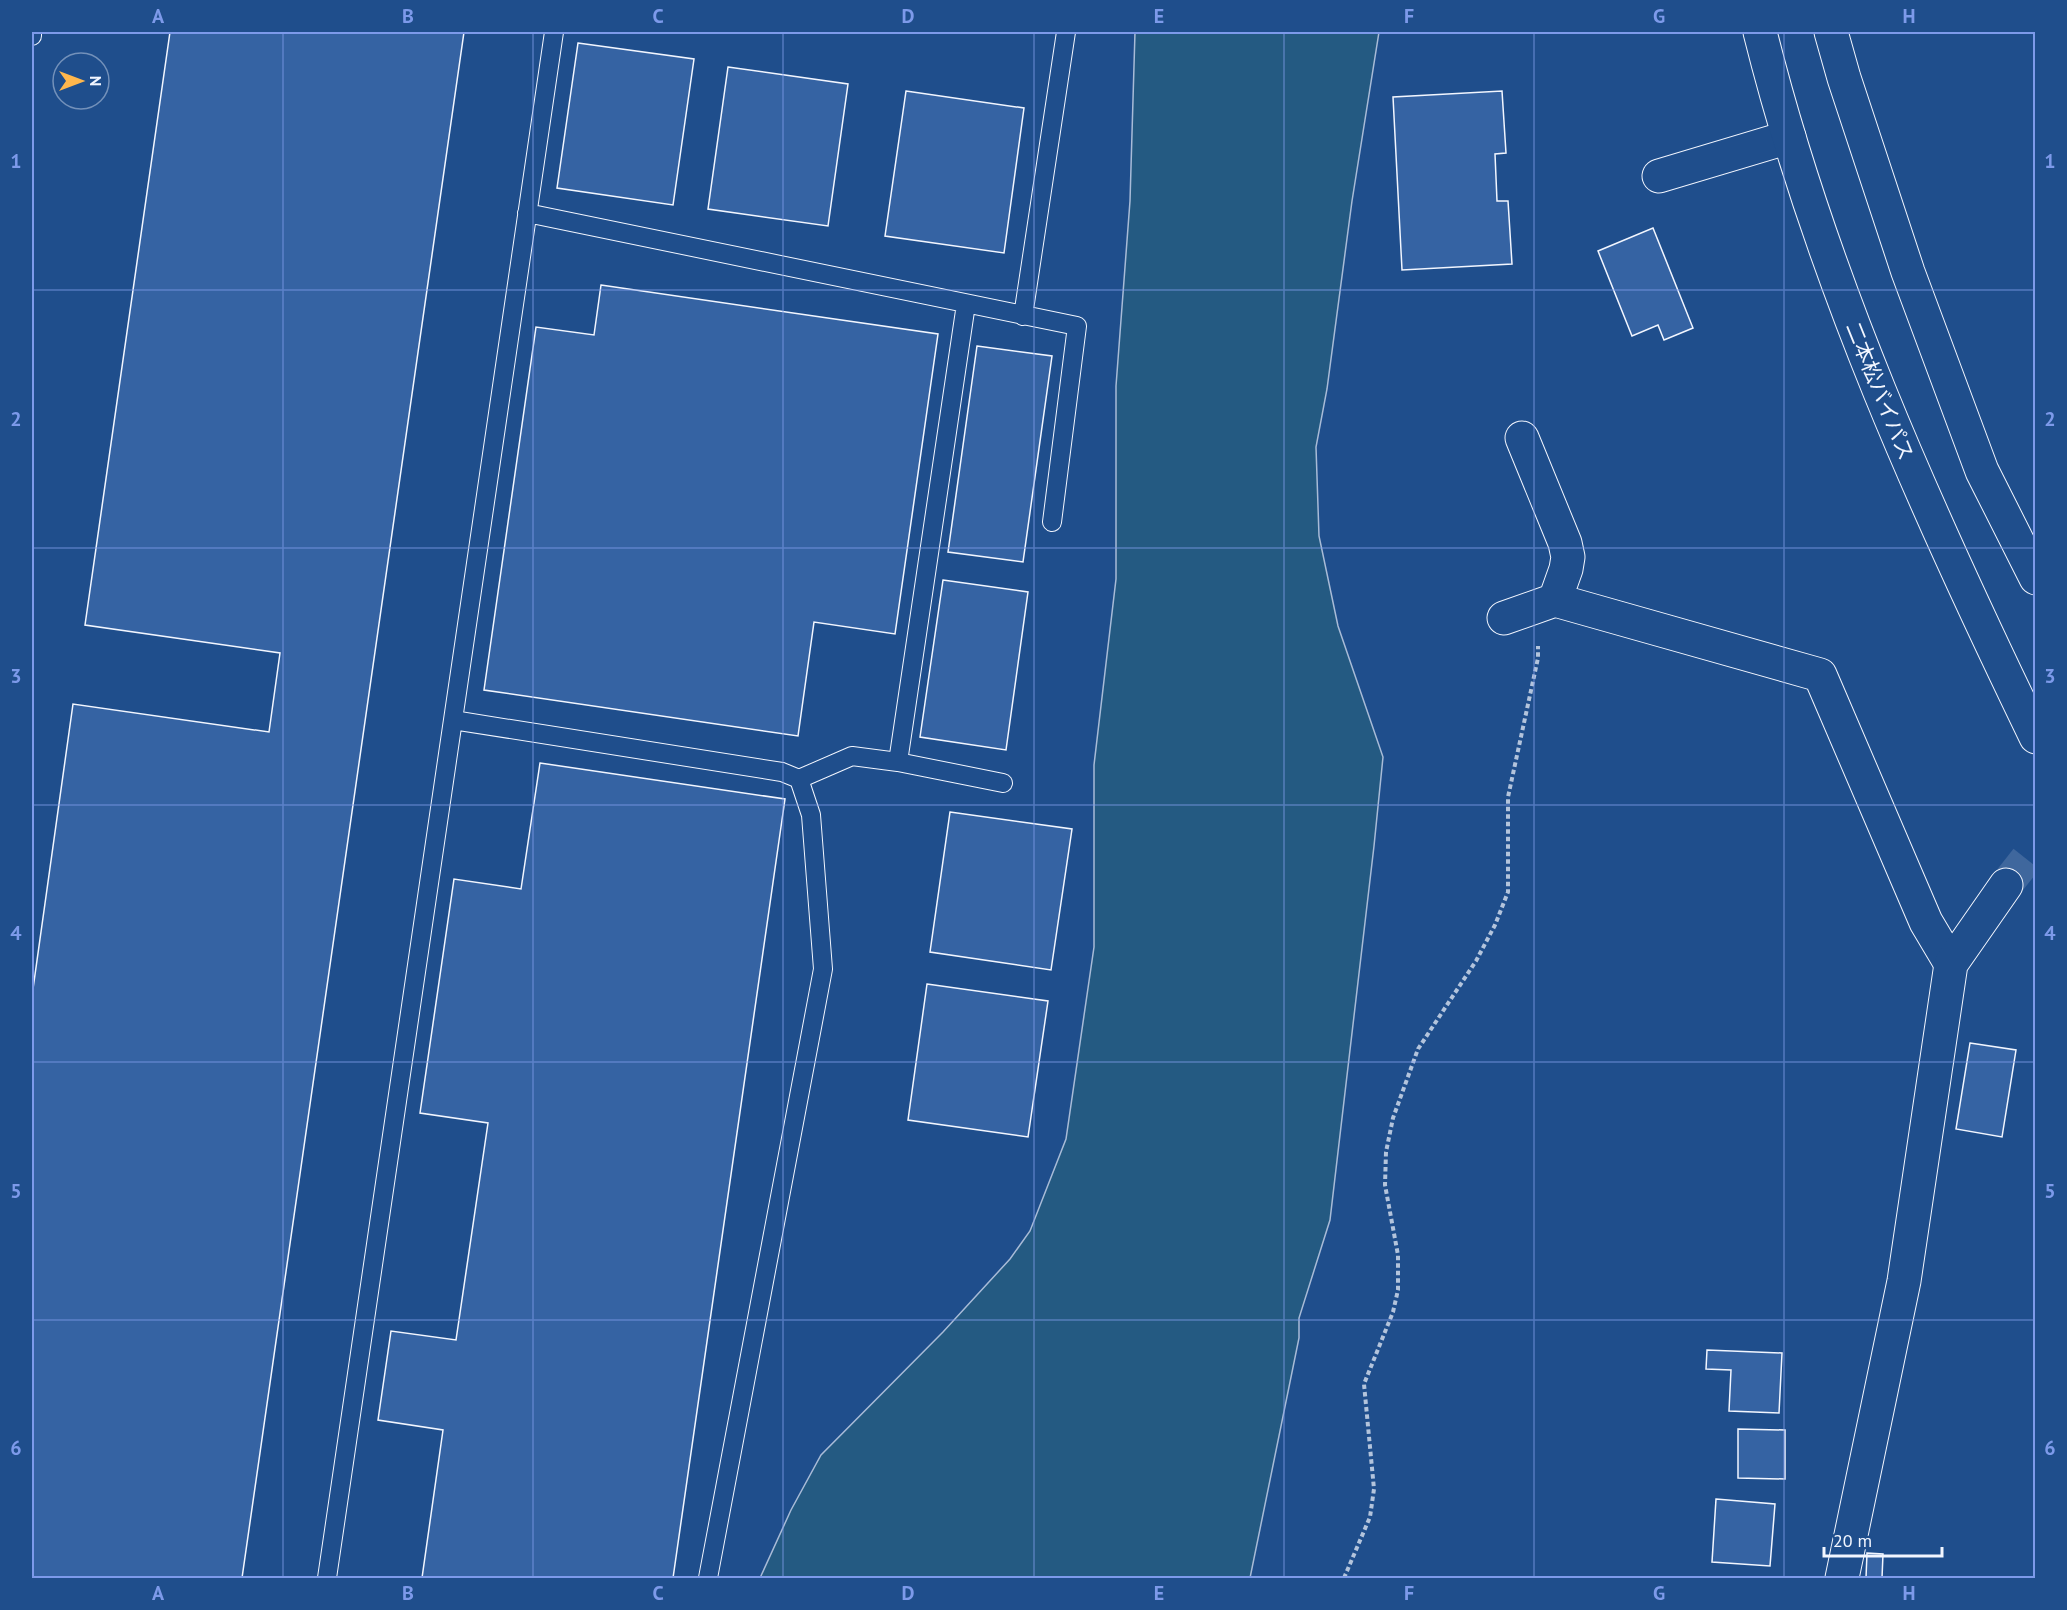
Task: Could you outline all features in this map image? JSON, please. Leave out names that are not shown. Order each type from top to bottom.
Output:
[{"type":"main road","name":"二本松バイパス","points":[[1760,32],[1789,137],[1832,266],[1894,430],[1976,613],[2036,737]]},
{"type":"main road","points":[[1831,32],[1908,272],[1982,471],[2036,578]]},
{"type":"main road","points":[[1659,176],[1789,137]]},
{"type":"main road","points":[[1522,438],[1565,543],[1568,557],[1566,569],[1547,603]]},
{"type":"main road","points":[[1504,618],[1547,603],[1820,675],[1926,922],[1951,964]]},
{"type":"main road","points":[[1842,1578],[1904,1281],[1951,964],[2006,885]]},
{"type":"lane","points":[[327,1578],[554,32]]},
{"type":"lane","points":[[1023,316],[1066,32]]},
{"type":"lane","points":[[527,213],[1077,326],[1052,522]]},
{"type":"lane","points":[[898,762],[966,304]]},
{"type":"lane","points":[[453,720],[782,772],[799,779],[852,756],[898,762],[1003,783]]},
{"type":"lane","points":[[708,1578],[823,969],[812,815],[799,779]]},
{"type":"path","points":[[1344,1578],[1370,1517],[1374,1489],[1364,1384],[1393,1312],[1398,1290],[1398,1255],[1385,1185],[1386,1152],[1393,1118],[1418,1049],[1476,962],[1508,892],[1508,797],[1538,658],[1547,603]]},
{"type":"shaded area","points":[[1135,32],[1379,32],[1352,201],[1327,389],[1316,447],[1319,536],[1338,626],[1383,757],[1330,1220],[1299,1318],[1299,1338],[1250,1578],[760,1578],[791,1510],[821,1455],[943,1332],[1010,1259],[1030,1231],[1066,1139],[1094,947],[1094,765],[1116,579],[1116,386],[1130,201]]},
{"type":"building","points":[[170,32],[464,32],[242,1578],[32,1578],[32,996],[73,704],[269,732],[280,653],[85,625]]},
{"type":"building","points":[[578,43],[694,59],[673,205],[557,188]]},
{"type":"building","points":[[728,67],[848,84],[828,226],[708,209]]},
{"type":"building","points":[[906,91],[1024,108],[1004,253],[885,236]]},
{"type":"building","points":[[1502,91],[1506,153],[1495,154],[1497,201],[1508,201],[1512,264],[1402,270],[1393,97]]},
{"type":"building","points":[[1653,228],[1693,328],[1664,340],[1658,325],[1632,336],[1598,251]]},
{"type":"building","points":[[601,285],[938,334],[895,634],[814,622],[798,736],[484,690],[536,327],[594,335]]},
{"type":"building","points":[[977,346],[1052,356],[1023,562],[948,552]]},
{"type":"building","points":[[943,580],[1028,592],[1006,750],[920,737]]},
{"type":"building","points":[[540,763],[785,799],[673,1578],[422,1578],[443,1430],[378,1420],[391,1331],[456,1340],[488,1123],[420,1113],[454,879],[521,889]]},
{"type":"building","points":[[950,812],[1072,829],[1051,970],[930,952]]},
{"type":"building","points":[[927,984],[1048,1001],[1028,1137],[908,1120]]},
{"type":"building","points":[[1970,1043],[2016,1050],[2002,1137],[1956,1129]]},
{"type":"building","points":[[1707,1350],[1782,1353],[1779,1413],[1729,1411],[1731,1370],[1706,1369]]},
{"type":"building","points":[[1738,1429],[1785,1430],[1785,1479],[1738,1478]]},
{"type":"building","points":[[1716,1499],[1775,1504],[1770,1566],[1712,1562]]},
{"type":"building","points":[[1867,1553],[1883,1554],[1882,1578],[1866,1578]]},
{"type":"tunnel","points":[[2006,885],[2036,847]]}]
